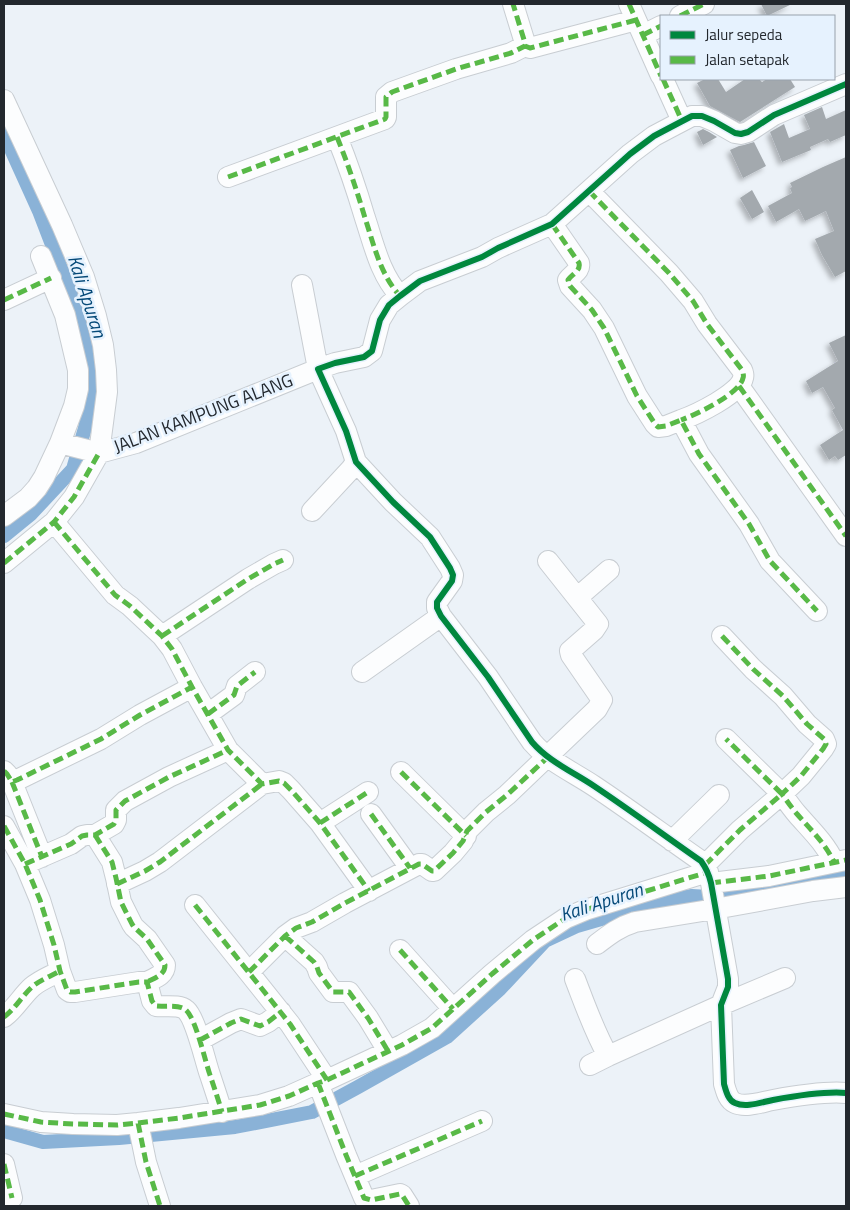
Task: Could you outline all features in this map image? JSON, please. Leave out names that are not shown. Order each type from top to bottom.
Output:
[{"type":"street","points":[[513,4],[526,43],[525,46]]},
{"type":"street","points":[[682,15],[704,4]]},
{"type":"street","points":[[636,20],[660,73]]},
{"type":"street","points":[[228,177],[385,120],[386,97],[392,92],[456,69],[511,53],[525,46],[530,48],[636,20],[660,26]]},
{"type":"street","points":[[663,80],[682,121]]},
{"type":"street","name":"JALAN KAMPUNG ALANG","points":[[79,448],[136,443],[318,369],[335,363],[364,357],[372,350],[380,320],[390,305],[400,296],[420,281],[482,258],[498,248],[552,224],[654,136],[692,116],[702,116],[735,133],[741,134],[748,132],[774,115],[846,84]]},
{"type":"street","points":[[4,100],[84,277],[96,316],[106,370],[106,392],[79,448],[44,476],[28,498],[4,516]]},
{"type":"street","points":[[337,137],[353,180],[379,263],[390,284],[400,296]]},
{"type":"street","points":[[552,224],[579,263],[578,269],[568,280],[570,286],[592,310],[604,328],[637,396],[658,427],[688,417],[727,397],[739,386],[744,378],[742,370],[707,324],[693,301],[669,273],[589,191]]},
{"type":"street","points":[[4,563],[54,522],[74,497],[79,448],[74,406],[78,389],[78,370],[65,315],[41,256]]},
{"type":"street","points":[[4,300],[51,278]]},
{"type":"street","points":[[302,285],[318,369],[346,431],[356,462],[393,502],[430,537],[453,575],[452,581],[437,602],[437,608],[441,616],[488,677],[539,751],[595,786],[672,842],[701,860],[711,887],[728,979],[728,987],[721,1006],[726,1093],[733,1102],[744,1105],[834,1092],[846,1093]]},
{"type":"street","points":[[739,386],[846,536]]},
{"type":"street","points":[[680,420],[699,454],[749,524],[770,561],[817,611]]},
{"type":"street","points":[[312,511],[356,462]]},
{"type":"street","points":[[54,522],[115,595],[130,606],[162,636],[172,649],[228,750],[262,784]]},
{"type":"street","points":[[162,636],[248,579],[283,560]]},
{"type":"street","points":[[249,972],[285,936],[296,928],[312,922],[410,868],[422,864],[434,872],[453,853],[466,836],[466,831],[548,757],[597,709],[602,702],[600,697],[570,651],[594,630],[598,624],[548,561]]},
{"type":"street","points":[[578,597],[609,570]]},
{"type":"street","points":[[362,672],[441,616]]},
{"type":"street","points":[[711,887],[740,830],[801,776],[826,744],[824,739],[807,724],[783,696],[753,669],[722,636]]},
{"type":"street","points":[[208,714],[234,695],[237,686],[254,672]]},
{"type":"street","points":[[95,835],[112,862],[121,902],[134,927],[147,938],[165,965],[165,969],[147,982],[70,992],[65,986],[60,971],[40,900],[33,861],[8,777],[101,739],[192,687]]},
{"type":"street","points":[[726,739],[782,794],[796,813],[840,861]]},
{"type":"street","points":[[33,861],[71,844],[82,836],[87,834],[95,835],[114,824],[116,810],[125,801],[169,777],[228,750]]},
{"type":"street","points":[[402,772],[466,836]]},
{"type":"street","points":[[117,884],[160,862],[262,784],[279,780],[284,783],[320,823],[369,891]]},
{"type":"street","points":[[320,823],[368,792]]},
{"type":"street","points":[[672,842],[718,795]]},
{"type":"street","points":[[371,814],[410,868]]},
{"type":"street","points":[[4,826],[33,861]]},
{"type":"street","points":[[4,1114],[41,1122],[139,1126],[260,1105],[322,1084],[402,1046],[432,1028],[533,940],[566,918],[585,910],[612,901],[711,887],[840,861]]},
{"type":"street","points":[[597,944],[625,925],[646,920],[711,887],[814,891],[846,886]]},
{"type":"street","points":[[195,905],[290,1024],[322,1084],[331,1116],[364,1198],[371,1200],[400,1194],[408,1206]]},
{"type":"street","points":[[285,936],[314,962],[318,967],[319,973],[333,992],[349,992],[368,1018],[388,1051]]},
{"type":"street","points":[[400,950],[453,1009]]},
{"type":"street","points":[[4,1017],[37,983],[60,971]]},
{"type":"street","points":[[590,1066],[608,1056],[785,978]]},
{"type":"street","points":[[575,979],[598,1038],[608,1056]]},
{"type":"street","points":[[147,982],[156,1006],[178,1007],[184,1008],[187,1011],[200,1040],[222,1112]]},
{"type":"street","points":[[200,1040],[231,1023],[241,1020],[260,1026],[281,1012]]},
{"type":"street","points":[[355,1176],[482,1121]]},
{"type":"street","points":[[139,1126],[146,1162],[160,1206]]},
{"type":"street","points":[[4,1164],[12,1198]]},
{"type":"building","points":[[761,4],[792,4],[769,15],[766,15]]},
{"type":"building","points":[[703,80],[719,80],[726,92],[744,80],[760,80],[762,82],[765,80],[791,80],[795,87],[740,122],[710,106],[697,83]]},
{"type":"building","points":[[822,107],[826,119],[846,110],[846,135],[830,142],[828,139],[810,147],[811,150],[782,162],[770,132],[784,124],[789,138],[810,129],[804,115]]},
{"type":"building","points":[[703,129],[717,137],[703,145],[697,132]]},
{"type":"building","points":[[754,142],[766,166],[743,178],[730,150]]},
{"type":"building","points":[[846,157],[846,271],[835,277],[815,239],[834,231],[826,211],[805,221],[799,209],[776,222],[768,206],[792,193],[790,183]]},
{"type":"building","points":[[752,190],[764,212],[752,219],[740,198]]},
{"type":"building","points":[[846,335],[846,455],[838,460],[835,456],[829,460],[820,445],[843,430],[832,410],[835,408],[823,387],[812,393],[806,381],[838,361],[829,343]]},
{"type":"waterway","name":"Kali Apuran","points":[[4,134],[39,211],[81,320],[93,381],[85,428],[73,469],[31,514],[4,536]]},
{"type":"waterway","name":"Kali Apuran","points":[[4,1131],[43,1142],[119,1138],[235,1127],[312,1112],[447,1037],[500,989],[545,941],[577,926],[667,900],[692,896],[726,898],[783,885],[846,874]]},
{"type":"marked path","points":[[228,177],[385,119],[386,97],[392,92],[456,69],[511,53],[525,46],[513,4]]},
{"type":"marked path","points":[[629,4],[660,74]]},
{"type":"marked path","points":[[682,15],[704,4]]},
{"type":"marked path","points":[[525,46],[530,48],[636,20]]},
{"type":"marked path","points":[[643,35],[660,26]]},
{"type":"marked path","points":[[663,80],[682,121]]},
{"type":"marked path","points":[[337,137],[378,259],[387,278],[400,296]]},
{"type":"marked path","points":[[589,191],[669,273],[693,301],[707,324],[742,371],[743,378],[734,391],[696,414],[681,420]]},
{"type":"marked path","points":[[552,224],[579,263],[577,270],[568,280],[570,286],[592,310],[604,328],[637,396],[655,424],[658,427],[666,426],[681,420],[699,454],[749,524],[770,561],[817,611]]},
{"type":"marked path","points":[[4,300],[51,278]]},
{"type":"marked path","points":[[739,386],[846,536]]},
{"type":"marked path","points":[[4,563],[54,522],[74,497],[99,453]]},
{"type":"marked path","points":[[54,522],[115,595],[130,606],[162,636],[172,649],[228,750],[262,784],[279,781],[284,783],[320,823],[369,891]]},
{"type":"marked path","points":[[162,636],[248,579],[283,560]]},
{"type":"marked path","points":[[722,636],[753,669],[783,696],[807,724],[824,739],[826,744],[823,749],[801,776],[782,794],[822,842],[834,862]]},
{"type":"marked path","points":[[208,714],[234,695],[237,686],[255,672]]},
{"type":"marked path","points":[[4,771],[12,782],[17,780],[101,739],[192,687]]},
{"type":"marked path","points":[[705,865],[740,830],[782,794],[726,739]]},
{"type":"marked path","points":[[25,864],[71,844],[82,836],[95,835],[114,824],[116,810],[125,801],[169,777],[228,750]]},
{"type":"marked path","points":[[249,972],[285,936],[296,928],[312,922],[419,864],[434,871],[463,841],[467,831],[548,757]]},
{"type":"marked path","points":[[401,772],[466,836]]},
{"type":"marked path","points":[[12,782],[42,857]]},
{"type":"marked path","points":[[117,884],[160,862],[262,784]]},
{"type":"marked path","points":[[320,823],[368,792]]},
{"type":"marked path","points":[[371,814],[410,868]]},
{"type":"marked path","points":[[4,826],[25,864],[40,900],[67,990],[75,992],[147,982],[152,1001],[156,1006],[176,1006],[186,1010],[197,1031],[222,1112]]},
{"type":"marked path","points":[[95,835],[112,862],[121,902],[132,924],[147,939],[165,965],[161,974],[147,982]]},
{"type":"marked path","points":[[711,883],[769,876],[846,860]]},
{"type":"marked path","points":[[4,1114],[41,1122],[117,1125],[179,1118],[260,1105],[289,1096],[402,1045],[432,1028],[533,940],[566,918],[585,910],[708,872]]},
{"type":"marked path","points":[[195,905],[290,1024],[327,1080]]},
{"type":"marked path","points":[[285,936],[314,962],[319,973],[333,992],[349,992],[368,1018],[388,1051]]},
{"type":"marked path","points":[[400,950],[453,1009]]},
{"type":"marked path","points":[[4,1017],[32,987],[60,971]]},
{"type":"marked path","points":[[200,1040],[241,1019],[260,1026],[281,1012]]},
{"type":"marked path","points":[[318,1083],[364,1198],[371,1200],[400,1194],[409,1206]]},
{"type":"marked path","points":[[355,1176],[482,1121]]},
{"type":"marked path","points":[[138,1123],[146,1162],[160,1206]]},
{"type":"marked path","points":[[4,1164],[12,1198]]},
{"type":"cycle path","points":[[846,84],[774,115],[748,132],[741,134],[735,133],[702,116],[692,116],[654,136],[630,154],[552,224],[482,257],[420,281],[400,296],[389,305],[380,320],[372,351],[364,357],[335,363],[318,369],[346,431],[356,462],[393,502],[430,537],[450,568],[453,575],[452,581],[437,602],[437,608],[441,616],[488,677],[532,742],[553,761],[607,795],[701,861],[706,869],[711,883],[728,979],[728,987],[721,1005],[724,1084],[729,1098],[735,1103],[749,1105],[810,1094],[846,1093]]}]
